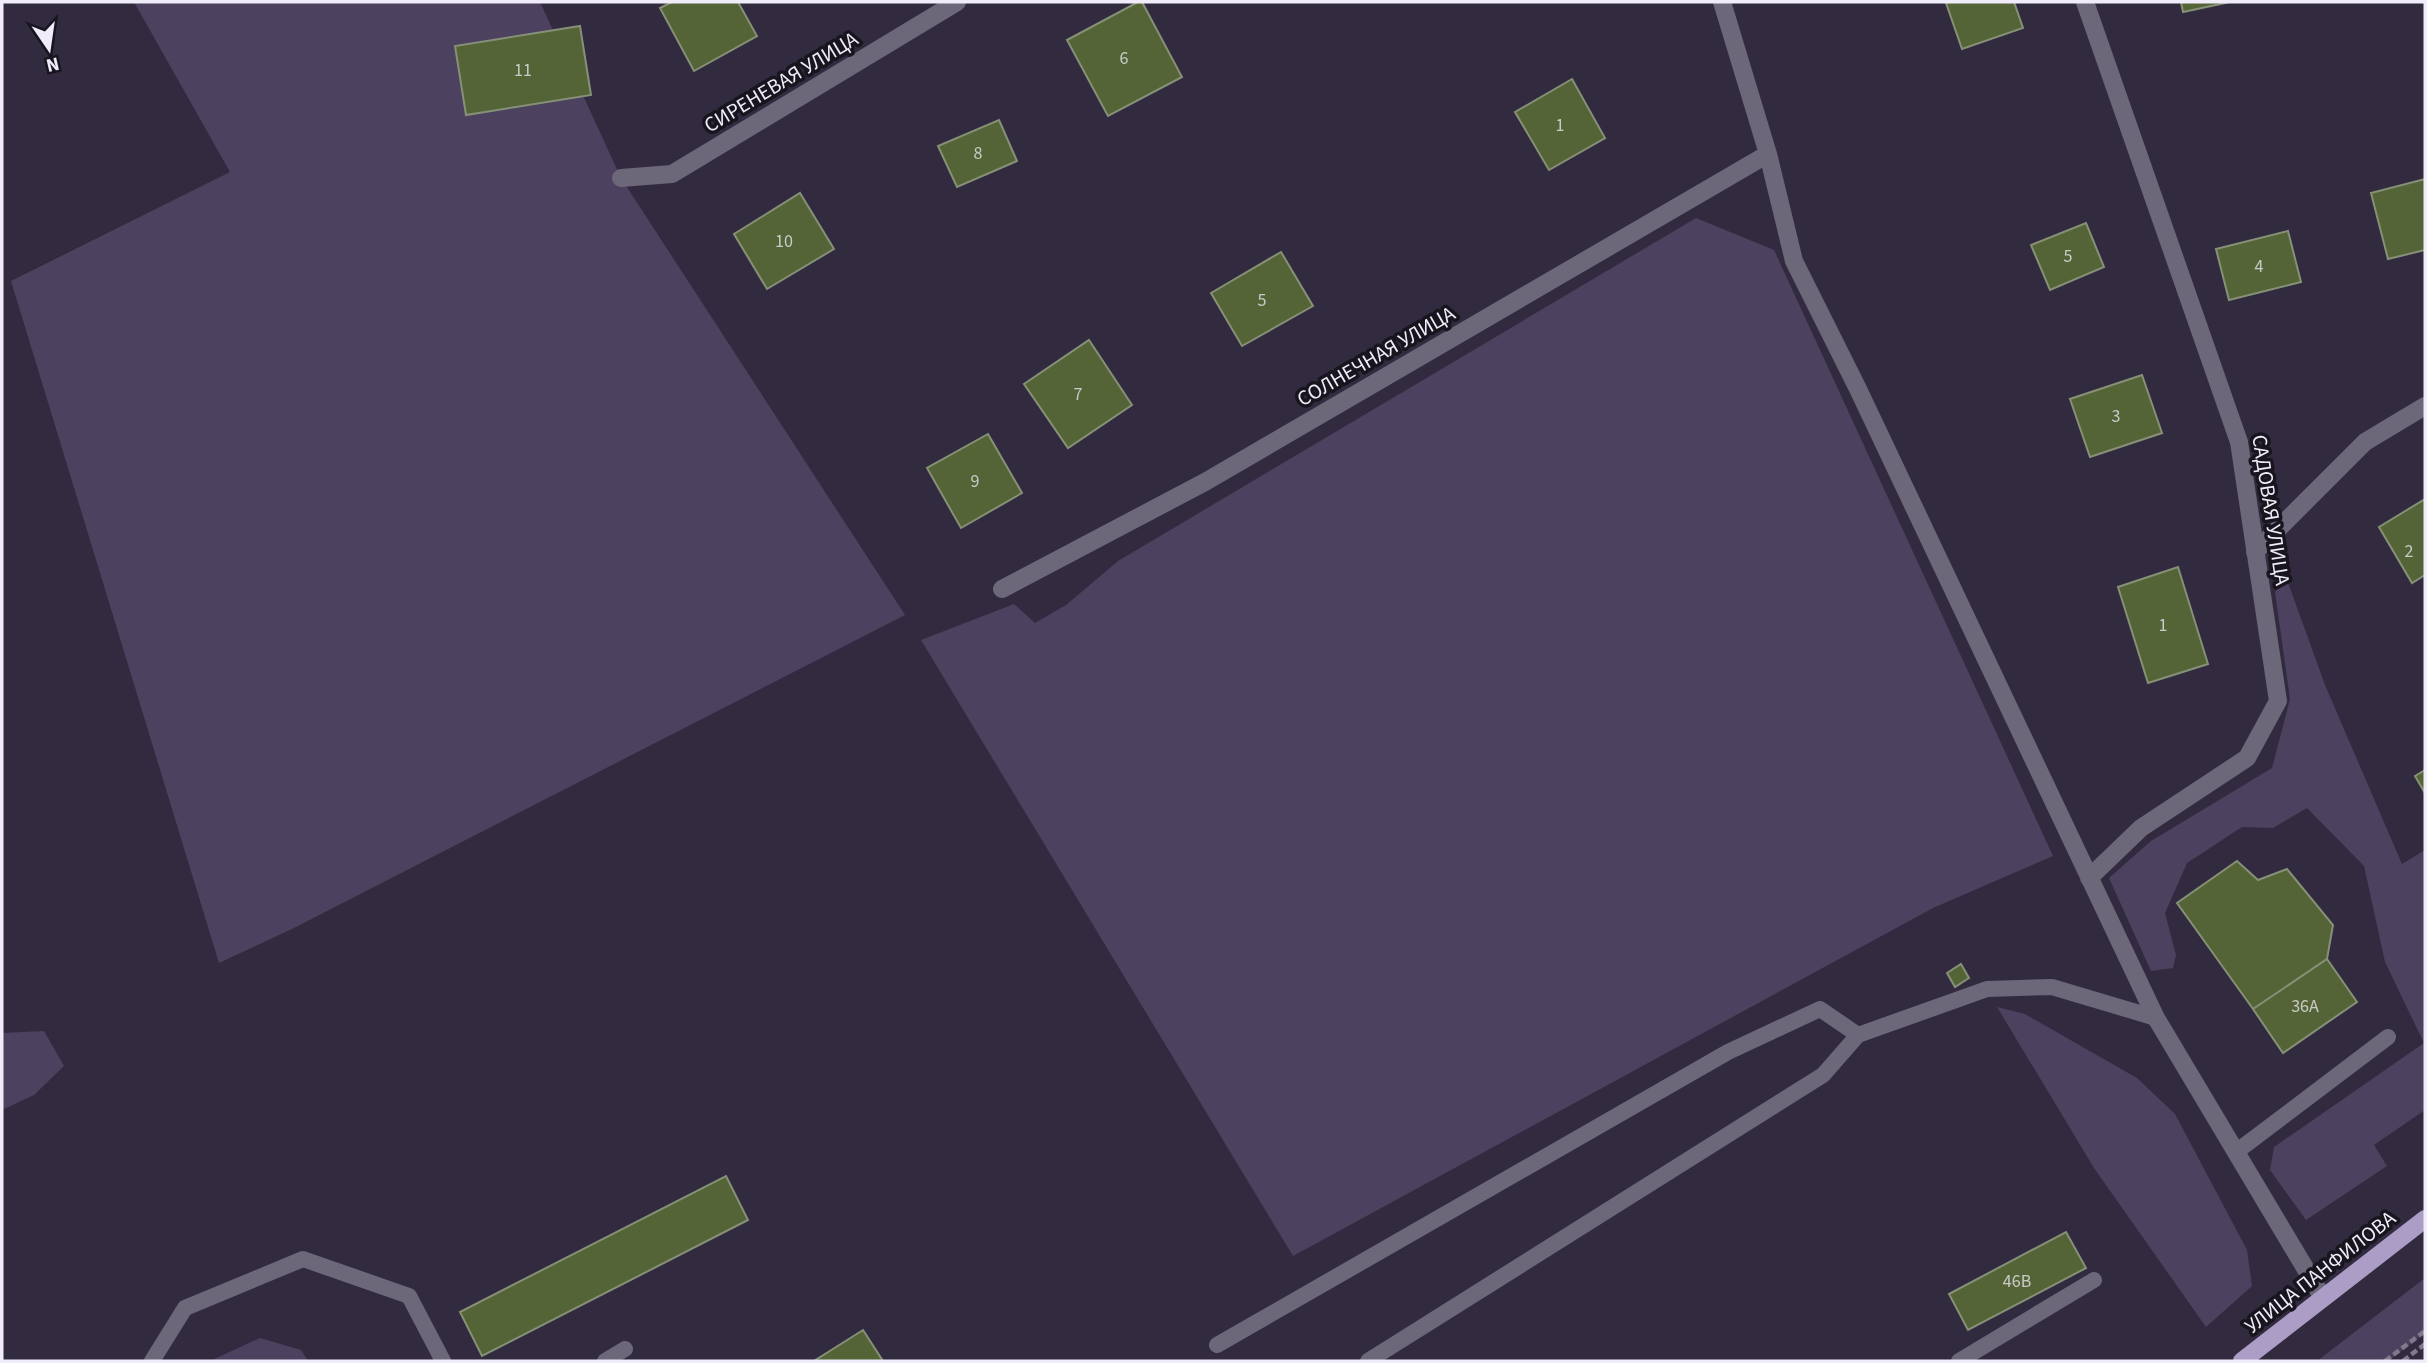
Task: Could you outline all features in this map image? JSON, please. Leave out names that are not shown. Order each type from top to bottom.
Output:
[{"type":"main road","name":"УЛИЦА ПАНФИЛОВА","points":[[2242,1361],[2425,1219]]},
{"type":"street","name":"СИРЕНЕВАЯ УЛИЦА","points":[[621,178],[672,174],[957,2]]},
{"type":"street","points":[[1722,2],[1768,153],[1794,261],[1858,389],[2156,1018],[2323,1298]]},
{"type":"street","name":"САДОВАЯ УЛИЦА","points":[[2085,2],[2239,442],[2278,701],[2247,758],[2141,828],[2089,878]]},
{"type":"street","name":"СОЛНЕЧНАЯ УЛИЦА","points":[[1002,589],[1205,482],[1768,153]]},
{"type":"street","points":[[2255,552],[2365,442],[2425,406]]},
{"type":"lane","points":[[1368,1361],[1823,1075],[1858,1035],[1987,989],[2052,987],[2156,1018]]},
{"type":"lane","points":[[1217,1345],[1728,1052],[1820,1009],[1858,1035]]},
{"type":"lane","points":[[2236,1153],[2388,1037]]},
{"type":"lane","points":[[152,1361],[185,1308],[303,1259],[409,1296],[443,1361]]},
{"type":"lane","points":[[1959,1361],[2094,1280]]},
{"type":"lane","points":[[606,1361],[625,1349]]},
{"type":"path","points":[[2385,1361],[2425,1331]]},
{"type":"path","points":[[2403,1361],[2425,1345]]},
{"type":"shaded area","points":[[134,2],[540,2],[621,178],[905,615],[294,928],[219,963],[11,281],[230,172]]},
{"type":"shaded area","points":[[1696,218],[1774,250],[2053,856],[1933,908],[1293,1256],[921,640],[1014,604],[1035,623],[1066,605],[1118,561]]},
{"type":"shaded area","points":[[2286,577],[2325,685],[2402,864],[2425,850],[2425,1110],[2374,1145],[2387,1166],[2306,1220],[2270,1170],[2274,1147],[2424,1043],[2385,962],[2364,866],[2307,808],[2273,828],[2242,827],[2187,863],[2165,913],[2176,955],[2173,968],[2151,971],[2109,878],[2151,841],[2272,768],[2290,699],[2275,592]]},
{"type":"shaded area","points":[[1997,1007],[2025,1014],[2137,1078],[2175,1114],[2247,1250],[2252,1286],[2206,1327],[2094,1168]]},
{"type":"shaded area","points":[[44,1031],[64,1066],[34,1095],[2,1110],[2,1033]]},
{"type":"shaded area","points":[[2425,1278],[2425,1333],[2388,1361],[2317,1361]]},
{"type":"shaded area","points":[[260,1338],[301,1350],[308,1361],[210,1361]]},
{"type":"building","points":[[672,2],[738,2],[757,36],[694,71],[660,8]]},
{"type":"building","points":[[1142,2],[1182,77],[1108,116],[1067,40]]},
{"type":"building","points":[[2014,2],[2023,28],[1962,49],[1946,3]]},
{"type":"building","points":[[2181,2],[2230,2],[2183,12]]},
{"type":"building","points":[[580,26],[591,95],[466,115],[455,46]]},
{"type":"building","points":[[1572,79],[1605,138],[1549,170],[1515,112]]},
{"type":"building","points":[[999,120],[1017,161],[957,187],[938,146]]},
{"type":"building","points":[[2425,179],[2425,250],[2388,259],[2371,193]]},
{"type":"building","points":[[800,193],[834,249],[767,289],[734,234]]},
{"type":"building","points":[[2086,223],[2104,267],[2050,290],[2031,245]]},
{"type":"building","points":[[2288,231],[2301,282],[2229,300],[2216,249]]},
{"type":"building","points":[[1281,252],[1313,306],[1242,346],[1211,293]]},
{"type":"building","points":[[1089,340],[1132,405],[1068,448],[1024,384]]},
{"type":"building","points":[[2142,375],[2162,433],[2090,457],[2070,399]]},
{"type":"building","points":[[988,434],[1022,493],[961,528],[927,468]]},
{"type":"building","points":[[2425,499],[2425,575],[2412,583],[2379,527]]},
{"type":"building","points":[[2178,567],[2208,664],[2148,683],[2118,587]]},
{"type":"building","points":[[2425,770],[2425,793],[2415,776]]},
{"type":"building","points":[[2237,861],[2258,880],[2287,869],[2333,925],[2327,959],[2253,1009],[2177,903]]},
{"type":"building","points":[[2327,959],[2357,1002],[2283,1053],[2253,1009]]},
{"type":"building","points":[[1961,964],[1969,978],[1955,987],[1947,973]]},
{"type":"building","points":[[726,1176],[748,1220],[482,1356],[460,1312]]},
{"type":"building","points":[[2066,1232],[2086,1268],[1968,1330],[1949,1294]]},
{"type":"building","points":[[863,1330],[883,1361],[814,1361]]}]
